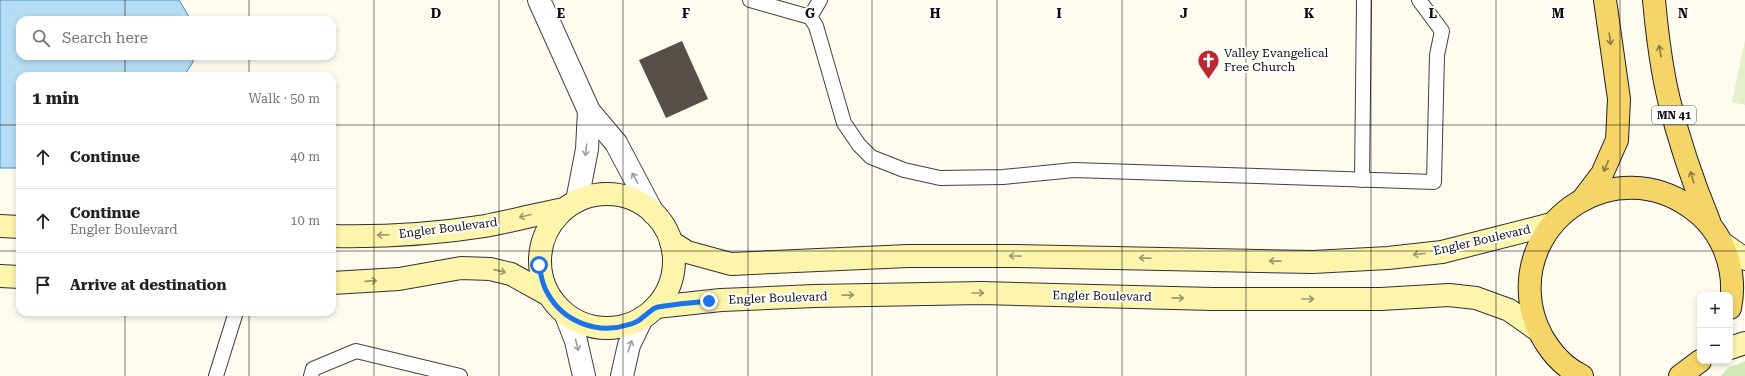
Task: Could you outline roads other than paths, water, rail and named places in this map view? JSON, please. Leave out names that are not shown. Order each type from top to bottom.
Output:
[{"type":"main road","name":"MN 41","points":[[1583,199],[1602,174],[1617,140],[1619,99],[1605,0]]},
{"type":"main road","name":"MN 41","points":[[1654,0],[1659,45],[1669,99],[1695,187],[1729,262],[1732,282],[1731,292]]},
{"type":"main road","name":"MN 41","points":[[1582,376],[1565,369],[1539,331],[1533,313],[1530,294],[1530,275],[1534,257],[1539,245],[1552,224],[1566,210],[1583,199],[1602,191],[1622,187],[1642,187],[1662,191],[1686,204],[1697,212],[1717,234]]},
{"type":"main road","points":[[607,194],[623,196],[639,202],[653,213],[664,226],[671,242],[674,260],[672,277],[666,293],[649,313],[626,326],[609,328],[592,327],[578,322],[566,315],[547,294],[542,281],[539,265],[540,250],[545,234],[553,221],[570,205],[592,196],[607,194]]},
{"type":"main road","name":"Engler Boulevard","points":[[336,236],[420,234],[486,226],[570,205]]},
{"type":"main road","name":"Engler Boulevard","points":[[671,242],[687,252],[731,264],[908,256],[1012,256],[1313,262],[1388,258],[1442,252],[1552,224]]},
{"type":"main road","points":[[0,226],[16,226]]},
{"type":"main road","points":[[1717,234],[1745,259]]},
{"type":"main road","points":[[336,283],[398,279],[462,268],[490,269],[511,274],[547,294]]},
{"type":"main road","points":[[0,276],[16,277]]},
{"type":"main road","name":"Engler Boulevard","points":[[649,313],[721,300],[822,296],[982,293],[1236,299],[1381,299],[1449,295],[1476,298],[1509,310],[1539,331]]},
{"type":"main road","points":[[1733,347],[1745,343]]},
{"type":"street","points":[[539,0],[589,111],[616,143],[653,213]]},
{"type":"street","points":[[570,205],[587,149],[589,111]]},
{"type":"street","points":[[622,376],[629,344],[649,313]]},
{"type":"street","points":[[566,315],[576,342],[584,376]]},
{"type":"lane","points":[[750,0],[810,17],[816,26],[844,123],[859,145],[871,157],[904,170],[940,178],[1003,177],[1074,170],[1434,182],[1438,55],[1442,31],[1419,0]]},
{"type":"lane","points":[[810,17],[820,0]]},
{"type":"lane","points":[[1362,180],[1364,0]]},
{"type":"lane","points":[[216,376],[235,316]]},
{"type":"lane","points":[[311,376],[313,369],[356,351],[460,376]]},
{"type":"water","points":[[0,0],[179,0],[189,16],[16,16],[16,60],[193,60],[193,62],[187,72],[16,72],[16,168],[0,168]]},
{"type":"place","name":"Valley Evangelical Free Church","points":[[1208,80]]}]
